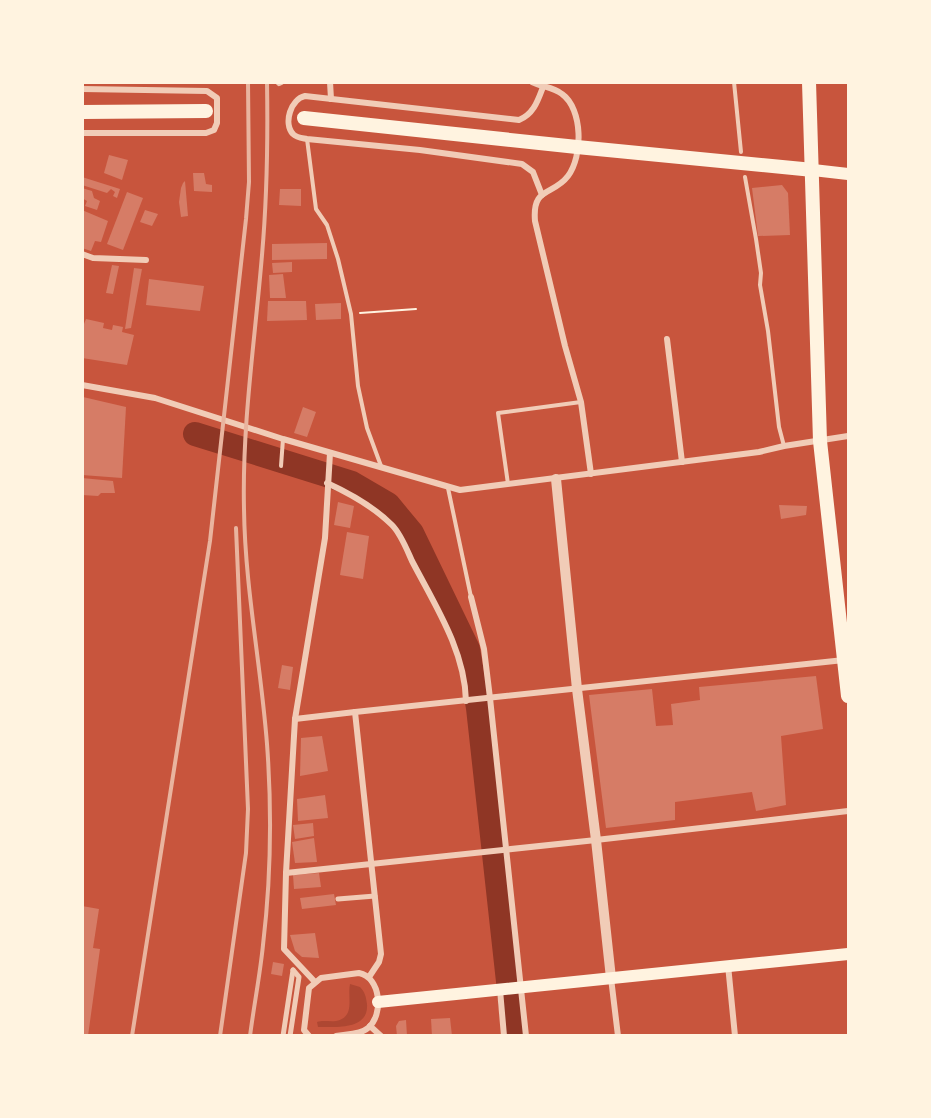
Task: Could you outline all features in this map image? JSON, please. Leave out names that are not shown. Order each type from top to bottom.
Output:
[{"type":"main road","points":[[809,82],[820,441],[847,659],[849,696]]},
{"type":"main road","points":[[82,112],[206,111]]},
{"type":"main road","points":[[304,118],[849,174]]},
{"type":"main road","points":[[378,1002],[849,954]]},
{"type":"street","points":[[330,82],[331,99]]},
{"type":"street","points":[[532,82],[560,92],[573,106],[577,115],[577,147],[567,177],[543,195],[534,208],[535,221],[565,346],[581,402],[591,474]]},
{"type":"street","points":[[82,132],[206,133],[214,130],[217,123],[217,98],[213,93],[207,91],[86,87]]},
{"type":"street","points":[[543,87],[535,107],[519,120],[305,96],[292,104],[290,130],[297,138],[420,150],[522,164],[532,172],[543,195]]},
{"type":"street","points":[[82,254],[93,258],[146,260]]},
{"type":"street","points":[[667,339],[682,462]]},
{"type":"street","points":[[82,385],[155,398],[283,439],[460,490],[508,486],[759,452],[849,436]]},
{"type":"street","points":[[315,982],[284,949],[286,873],[296,719],[325,538],[330,453]]},
{"type":"street","points":[[556,479],[577,689],[618,1035]]},
{"type":"street","points":[[327,483],[356,497],[394,526],[456,650],[468,701]]},
{"type":"street","points":[[471,597],[484,649],[487,699],[526,1035]]},
{"type":"street","points":[[296,719],[847,659]]},
{"type":"street","points":[[356,712],[381,954],[379,962],[369,977]]},
{"type":"street","points":[[286,873],[849,811]]},
{"type":"street","points":[[338,899],[375,896]]},
{"type":"street","points":[[728,965],[735,1035]]},
{"type":"street","points":[[283,1035],[292,970],[299,977],[290,1035]]},
{"type":"street","points":[[309,1035],[304,1030],[309,988],[315,982],[327,977],[359,973],[369,977],[374,981],[378,1012],[370,1026],[360,1033],[336,1035]]},
{"type":"street","points":[[500,990],[504,1035]]},
{"type":"street","points":[[370,1026],[381,1035]]},
{"type":"lane","points":[[169,90],[170,82]]},
{"type":"lane","points":[[734,82],[741,152]]},
{"type":"lane","points":[[307,139],[316,209],[327,225],[351,314],[358,386],[367,428],[381,467]]},
{"type":"lane","points":[[745,177],[761,273],[760,285],[768,331],[779,427],[784,446]]},
{"type":"lane","points":[[508,486],[498,413],[581,402]]},
{"type":"lane","points":[[281,465],[283,439]]},
{"type":"lane","points":[[448,488],[471,597]]},
{"type":"path","points":[[351,314],[416,309]]},
{"type":"shaded area","points":[[350,984],[360,987],[365,995],[367,1004],[363,1019],[350,1025],[318,1027],[317,1022],[336,1021],[346,1015],[349,1006]]},
{"type":"building","points":[[109,155],[128,160],[122,180],[104,173]]},
{"type":"building","points":[[193,173],[204,173],[206,184],[212,185],[212,192],[194,191]]},
{"type":"building","points":[[82,177],[120,189],[117,198],[113,196],[115,192],[111,189],[107,193],[82,185]]},
{"type":"building","points":[[185,181],[188,216],[181,217],[179,202],[181,188]]},
{"type":"building","points":[[782,185],[788,193],[790,235],[758,236],[752,188]]},
{"type":"building","points":[[82,188],[92,191],[94,198],[100,201],[97,210],[85,206],[87,201],[82,198]]},
{"type":"building","points":[[280,189],[301,189],[301,206],[279,205]]},
{"type":"building","points":[[127,192],[143,198],[123,250],[107,244]]},
{"type":"building","points":[[82,210],[108,221],[101,242],[95,241],[91,251],[82,248]]},
{"type":"building","points":[[145,210],[158,214],[152,226],[140,222]]},
{"type":"building","points":[[327,243],[327,259],[272,260],[272,244]]},
{"type":"building","points":[[292,262],[292,272],[273,273],[272,263]]},
{"type":"building","points":[[112,265],[119,266],[113,294],[106,293]]},
{"type":"building","points":[[134,268],[142,269],[131,328],[125,329]]},
{"type":"building","points":[[283,274],[286,298],[270,298],[269,275]]},
{"type":"building","points":[[149,279],[204,286],[200,311],[146,305]]},
{"type":"building","points":[[268,301],[306,301],[307,320],[267,321]]},
{"type":"building","points":[[341,303],[341,319],[316,320],[315,304]]},
{"type":"building","points":[[86,319],[104,323],[103,328],[112,330],[113,325],[123,327],[122,332],[134,335],[127,365],[82,358],[82,329]]},
{"type":"building","points":[[83,397],[126,407],[122,478],[82,475]]},
{"type":"building","points":[[303,407],[316,412],[307,437],[294,433]]},
{"type":"building","points":[[82,478],[113,481],[115,493],[101,493],[98,496],[82,495]]},
{"type":"building","points":[[338,502],[354,506],[350,528],[334,525]]},
{"type":"building","points":[[779,505],[807,506],[806,515],[781,519]]},
{"type":"building","points":[[347,532],[369,536],[363,579],[340,575]]},
{"type":"building","points":[[282,665],[293,667],[290,690],[278,688]]},
{"type":"building","points":[[816,676],[823,729],[781,736],[786,805],[756,811],[752,792],[675,802],[675,820],[606,828],[589,695],[652,689],[656,726],[673,725],[671,704],[700,700],[699,687]]},
{"type":"building","points":[[322,736],[328,771],[300,776],[301,738]]},
{"type":"building","points":[[325,795],[328,818],[298,821],[297,799]]},
{"type":"building","points":[[313,823],[314,836],[295,839],[293,825]]},
{"type":"building","points":[[314,838],[317,862],[295,863],[292,842]]},
{"type":"building","points":[[319,873],[321,887],[294,889],[293,875]]},
{"type":"building","points":[[334,894],[336,905],[302,909],[300,898]]},
{"type":"building","points":[[82,906],[99,909],[93,948],[100,949],[88,1036],[82,1036]]},
{"type":"building","points":[[315,933],[319,958],[302,957],[295,951],[290,935]]},
{"type":"building","points":[[273,962],[284,964],[282,976],[271,974]]},
{"type":"building","points":[[450,1018],[452,1036],[432,1036],[431,1019]]},
{"type":"building","points":[[406,1020],[407,1036],[397,1036],[396,1026],[399,1021]]},
{"type":"waterway","points":[[195,434],[352,483],[388,504],[412,533],[468,649],[478,708],[514,1036]]},
{"type":"railway","points":[[132,1036],[210,541],[246,219],[249,182],[248,82]]},
{"type":"railway","points":[[250,1036],[266,920],[270,844],[267,744],[247,568],[244,509],[247,414],[265,212],[267,82]]},
{"type":"railway","points":[[220,1036],[246,853],[248,809],[236,528]]}]
